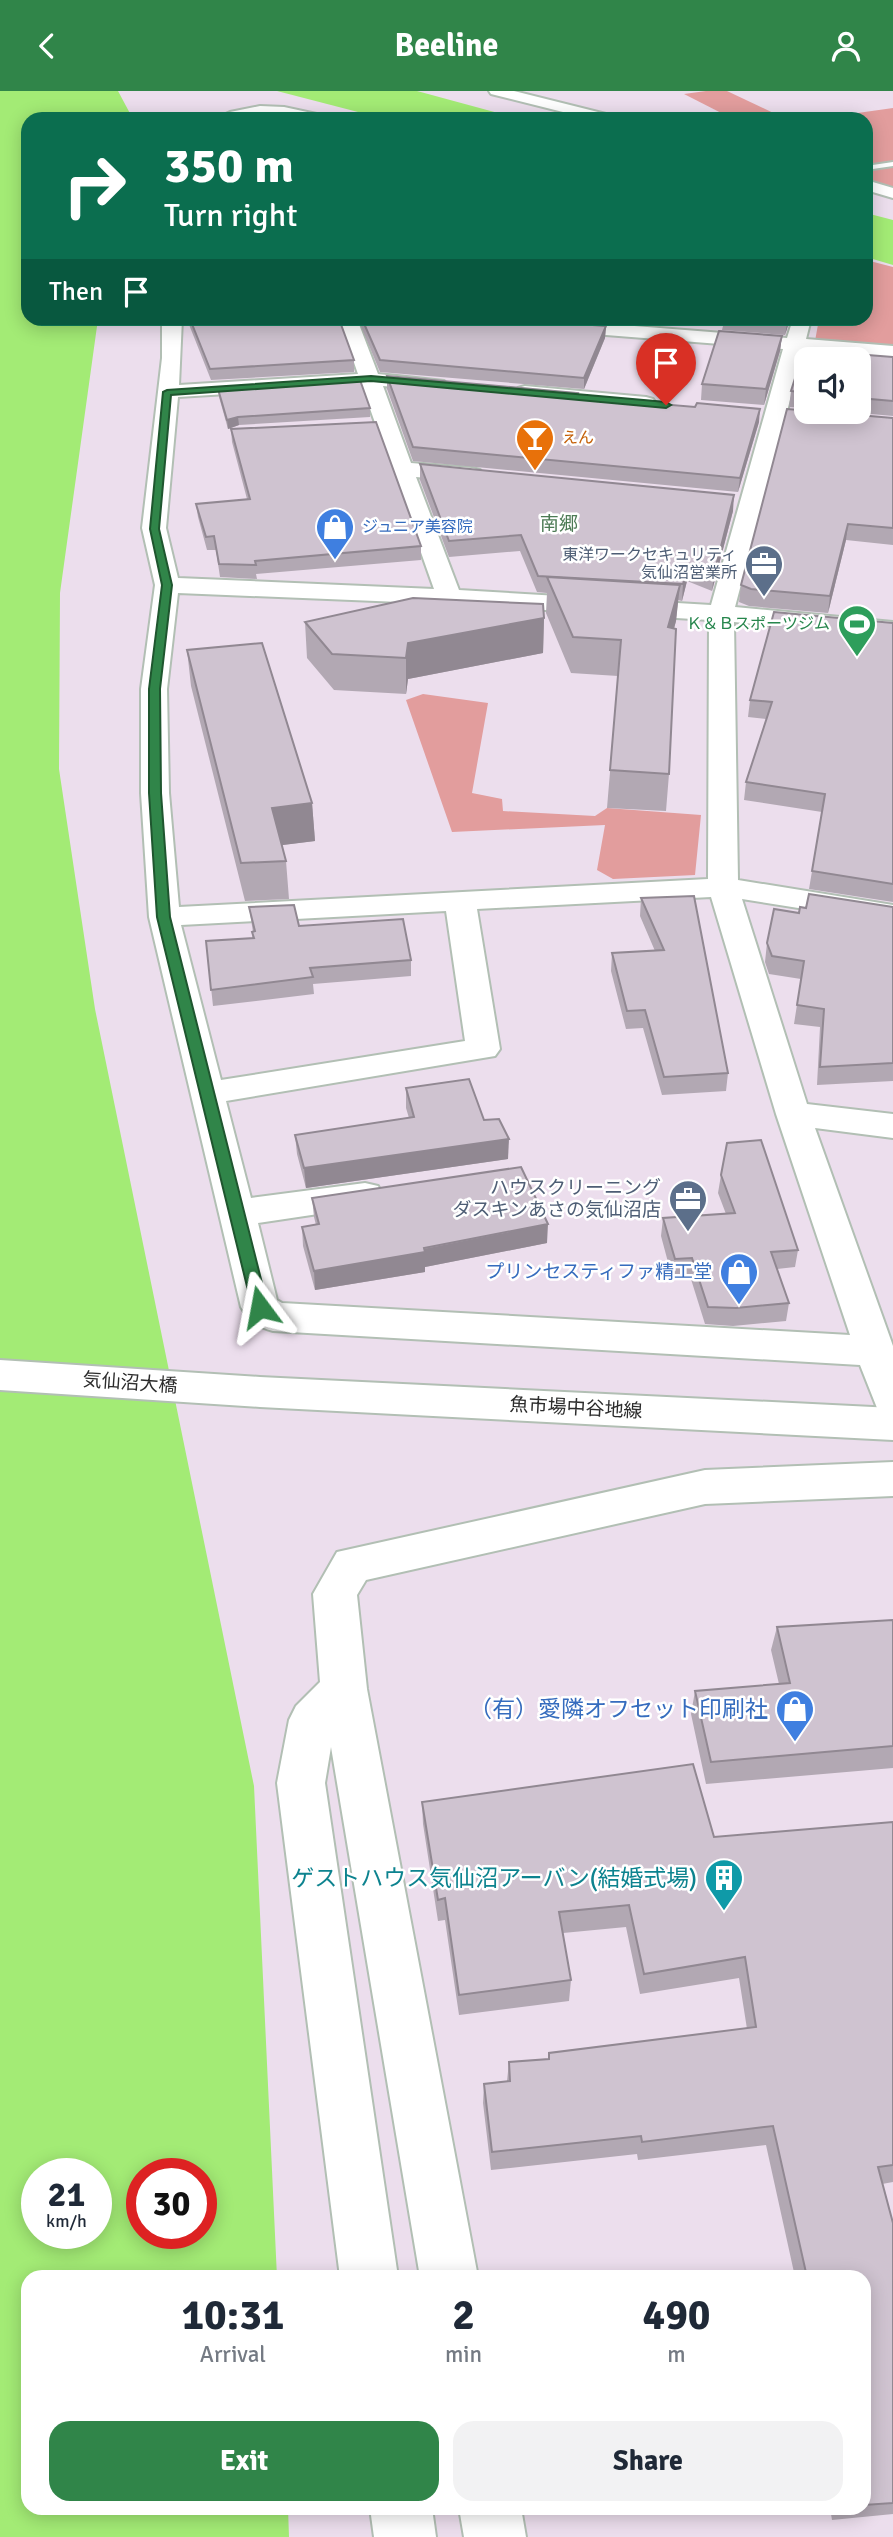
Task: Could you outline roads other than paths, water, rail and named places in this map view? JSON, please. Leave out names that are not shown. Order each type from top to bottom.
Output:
[{"type":"street","points":[[496,91],[581,112]]},
{"type":"street","points":[[255,112],[290,112]]},
{"type":"street","points":[[873,187],[893,193]]},
{"type":"street","points":[[172,326],[172,358],[155,529],[167,585],[154,689],[155,793],[164,917],[260,1307],[273,1317],[876,1351]]},
{"type":"street","points":[[351,326],[449,597]]},
{"type":"street","points":[[666,326],[798,331],[893,352]]},
{"type":"street","points":[[798,331],[778,415],[735,501],[721,613],[723,887],[793,1114],[893,1402]]},
{"type":"street","points":[[167,392],[371,379],[454,386]]},
{"type":"street","points":[[510,391],[663,405]]},
{"type":"street","points":[[361,427],[388,425]]},
{"type":"street","points":[[403,469],[500,478]]},
{"type":"street","points":[[167,585],[449,597],[721,613],[893,630]]},
{"type":"street","points":[[164,917],[723,887],[893,914]]},
{"type":"street","points":[[208,1093],[483,1049],[460,901]]},
{"type":"street","points":[[793,1114],[893,1126]]},
{"type":"street","points":[[238,1213],[401,1189]]},
{"type":"street","name":"気仙沼大橋","points":[[0,1375],[260,1392]]},
{"type":"street","name":"魚市場中谷地線","points":[[260,1392],[893,1424]]},
{"type":"street","points":[[448,2270],[344,1689],[335,1594],[352,1565],[705,1487],[893,1479]]},
{"type":"street","points":[[344,1689],[312,1720],[300,1783],[368,2270]]},
{"type":"street","points":[[402,2515],[405,2537]]},
{"type":"street","points":[[491,2515],[495,2537]]},
{"type":"lane","points":[[873,167],[893,164]]},
{"type":"place","name":"えん","points":[[535,472]]},
{"type":"place","name":"ジュニア美容院","points":[[335,561]]},
{"type":"place","name":"東洋ワークセキュリティ 気仙沼営業所","points":[[764,598]]},
{"type":"place","name":"Ｋ＆Ｂスポーツジム","points":[[857,658]]},
{"type":"place","name":"ハウスクリーニング ダスキンあさの気仙沼店","points":[[688,1233]]},
{"type":"place","name":"プリンセスティファ精工堂","points":[[739,1306]]},
{"type":"place","name":"（有）愛隣オフセット印刷社","points":[[795,1743]]},
{"type":"place","name":"ゲストハウス気仙沼アーバン(結婚式場)","points":[[724,1912]]},
{"type":"district","name":"南郷","points":[[559,524]]}]
